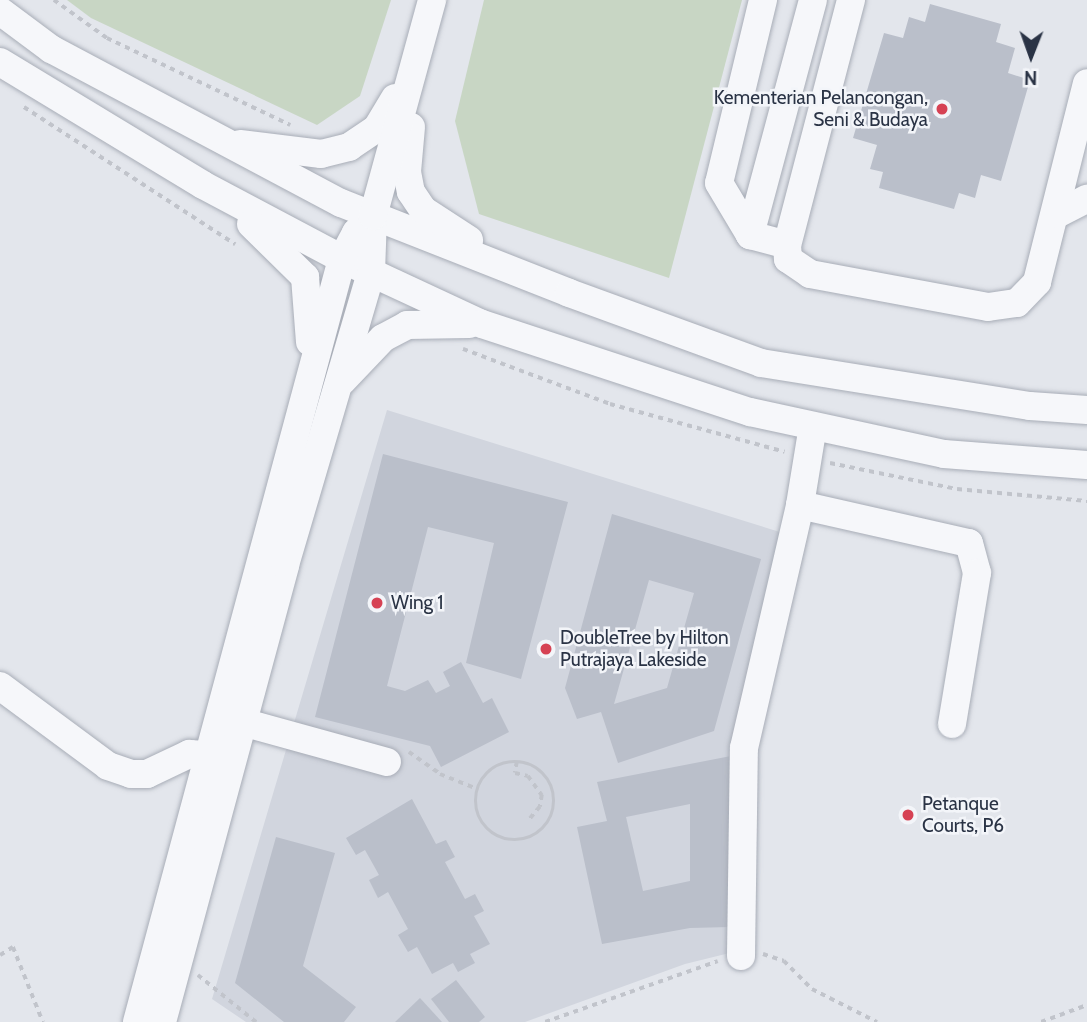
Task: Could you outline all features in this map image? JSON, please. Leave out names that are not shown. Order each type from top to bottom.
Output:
[{"type":"street","points":[[323,386],[371,273],[373,216],[432,0]]},
{"type":"street","points":[[763,0],[719,183],[750,235],[786,245]]},
{"type":"street","points":[[750,235],[813,0]]},
{"type":"street","points":[[851,0],[786,245],[788,259],[810,274],[1004,307],[1017,303],[1037,282],[1057,214],[1087,83]]},
{"type":"street","points":[[0,11],[51,49],[219,141],[373,216],[569,293],[761,363],[1030,406],[1087,410]]},
{"type":"street","points":[[0,62],[202,185],[342,259],[482,324],[750,412],[944,454],[1087,465]]},
{"type":"street","points":[[219,141],[321,154],[349,146],[377,128],[415,65]]},
{"type":"street","points":[[415,65],[407,172],[411,192],[423,210],[449,228],[569,293]]},
{"type":"street","points":[[202,185],[282,250],[304,277],[309,289],[323,386]]},
{"type":"street","points":[[1057,214],[1087,200]]},
{"type":"street","points":[[137,1022],[193,856],[323,386],[342,259],[356,233],[373,216]]},
{"type":"street","points":[[323,386],[383,338],[407,325],[482,324]]},
{"type":"street","points":[[1030,406],[1087,401]]},
{"type":"street","points":[[741,956],[744,748],[800,505],[813,426]]},
{"type":"street","points":[[800,505],[969,542],[976,573],[952,724]]},
{"type":"street","points":[[0,686],[108,766],[131,774],[147,774],[189,754],[211,755]]},
{"type":"street","points":[[162,1022],[211,755],[232,720]]},
{"type":"street","points":[[232,720],[387,762]]},
{"type":"path","points":[[54,0],[107,38],[300,130]]},
{"type":"path","points":[[12,99],[244,250]]},
{"type":"path","points":[[517,762],[541,771],[554,794],[550,819],[531,837],[519,840],[493,834],[477,814],[475,801],[488,772],[517,762]]},
{"type":"path","points":[[517,762],[515,773],[528,776],[542,795],[540,807],[529,820]]},
{"type":"path","points":[[0,955],[13,947],[43,1022]]},
{"type":"path","points":[[545,1022],[663,978],[741,956],[770,955],[784,961],[813,989],[877,1022]]},
{"type":"path","points":[[191,969],[256,1022]]},
{"type":"path","points":[[1041,1022],[1087,1005]]},
{"type":"shaded area","name":"DoubleTree by Hilton Putrajaya Lakeside","points":[[387,410],[783,533],[754,746],[754,947],[685,964],[525,1022],[246,1022],[212,999]]},
{"type":"green space","points":[[67,0],[391,0],[360,96],[317,125],[91,18]]},
{"type":"green space","points":[[484,0],[742,0],[669,278],[479,214],[455,121]]},
{"type":"building","name":"Kementerian Pelancongan, Seni & Budaya","points":[[930,4],[1001,24],[996,42],[1015,48],[1008,73],[1030,80],[1001,181],[981,175],[975,198],[959,193],[954,209],[879,188],[883,172],[870,169],[877,145],[853,138],[884,33],[903,38],[909,17],[925,22]]},
{"type":"building","name":"Wing 1","points":[[383,454],[568,502],[521,679],[466,663],[494,543],[428,527],[387,686],[405,691],[428,680],[436,693],[450,686],[443,672],[461,662],[483,703],[492,698],[509,732],[441,767],[430,746],[315,717]]},
{"type":"building","points":[[612,514],[761,559],[714,731],[618,763],[601,712],[577,719],[565,688]],"holes":[[[649,580],[694,593],[667,688],[614,704]]]},
{"type":"building","points":[[731,756],[730,927],[690,928],[602,944],[577,827],[607,821],[597,782]],"holes":[[[690,804],[690,881],[643,891],[626,817]]]},
{"type":"building","points":[[412,799],[436,844],[446,840],[455,857],[445,862],[465,899],[475,894],[484,911],[474,916],[490,944],[470,954],[475,963],[458,972],[453,963],[432,974],[417,947],[408,952],[398,935],[408,929],[388,892],[378,898],[369,880],[379,875],[365,850],[356,855],[346,838]]},
{"type":"building","points":[[276,837],[335,853],[303,966],[356,1007],[344,1022],[284,1022],[235,983]]},
{"type":"building","points":[[456,980],[485,1017],[479,1022],[449,1022],[431,999]]},
{"type":"building","points":[[420,998],[442,1022],[395,1022]]},
{"type":"place","name":"Kementerian Pelancongan, Seni & Budaya","points":[[942,109]]},
{"type":"place","name":"Wing 1","points":[[377,603]]},
{"type":"place","name":"DoubleTree by Hilton Putrajaya Lakeside","points":[[546,649]]},
{"type":"place","name":"Petanque Courts, P6","points":[[908,815]]}]
